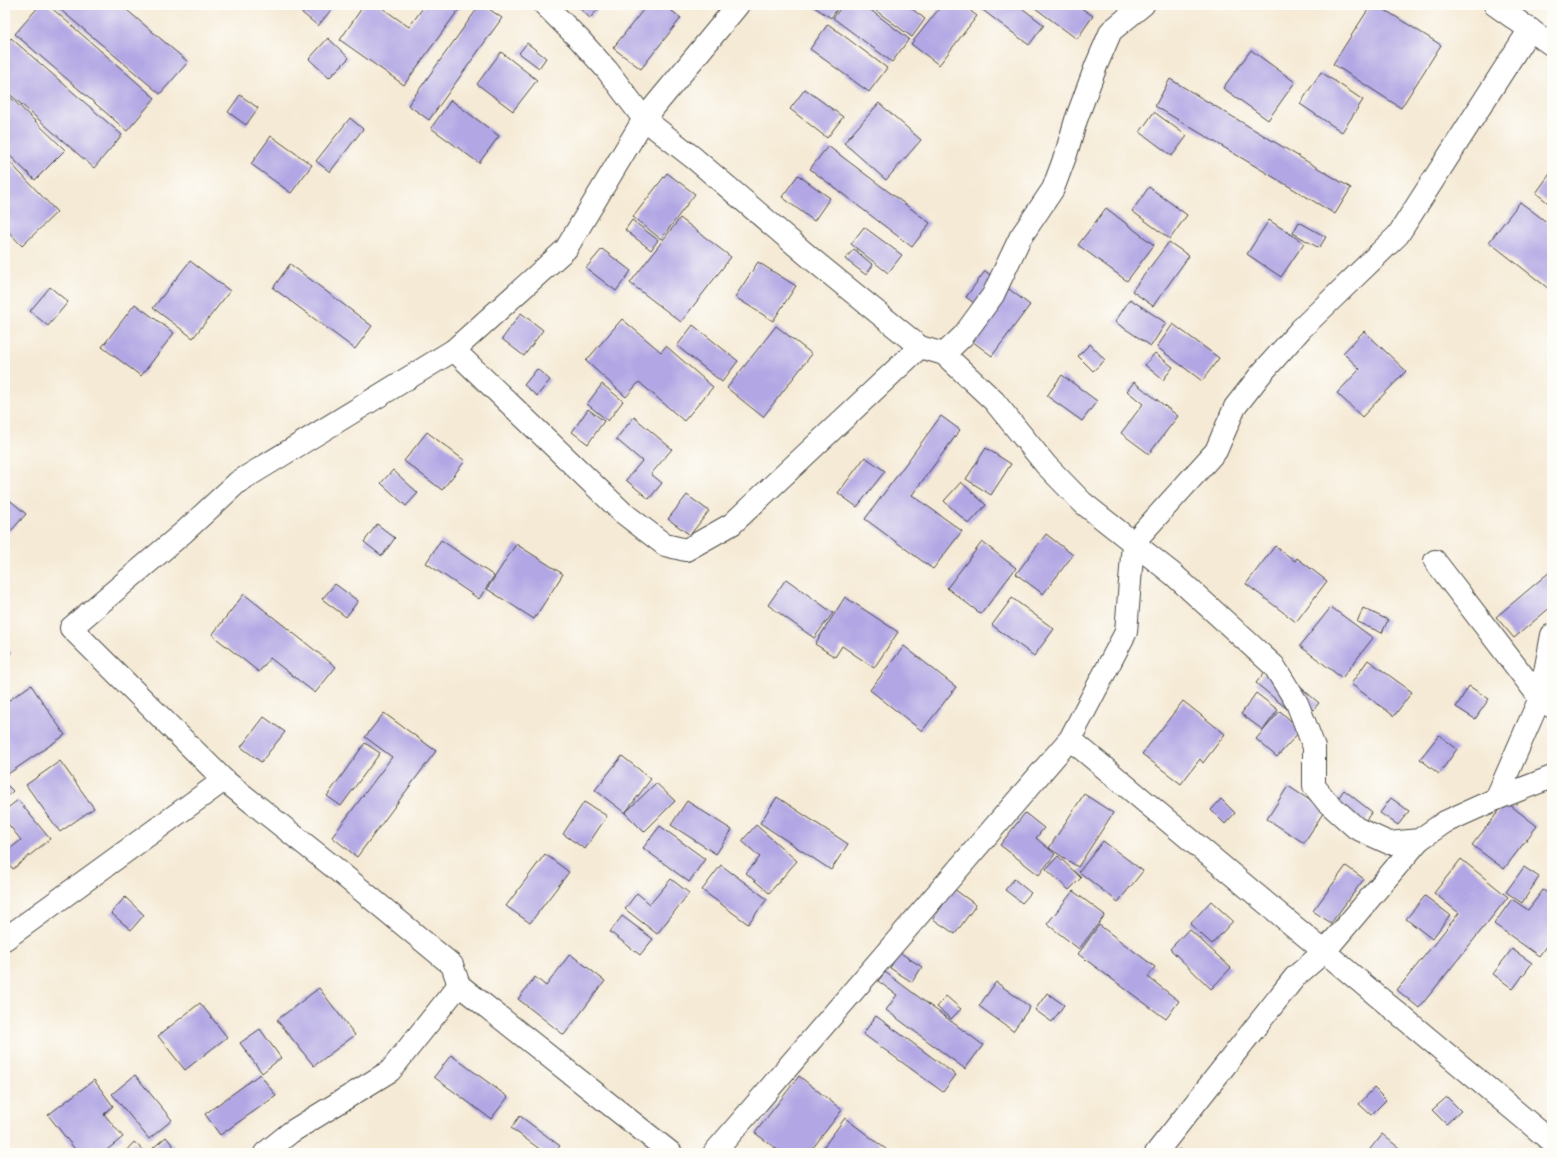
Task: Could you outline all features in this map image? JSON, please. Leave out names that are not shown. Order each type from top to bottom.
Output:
[{"type":"street","points":[[545,5],[607,70],[644,119],[695,159],[813,260],[920,347],[944,354],[994,401],[1046,465],[1083,503],[1174,574],[1274,666],[1297,703],[1314,747],[1314,786],[1327,802],[1356,828],[1389,843],[1419,840]]},
{"type":"street","points":[[671,1153],[459,985],[452,965],[331,864],[224,780],[71,628],[184,532],[238,482],[454,350],[566,249],[644,119],[738,5]]},
{"type":"street","points":[[944,354],[963,336],[993,295],[1020,238],[1053,189],[1096,66],[1112,30],[1143,5]]},
{"type":"street","points":[[1495,5],[1552,45]]},
{"type":"street","points":[[714,1153],[1070,739],[1126,632],[1133,543],[1216,451],[1235,407],[1261,374],[1301,329],[1398,235],[1530,29]]},
{"type":"street","points":[[454,350],[622,512],[664,545],[686,550],[732,524],[920,347]]},
{"type":"street","points":[[1435,561],[1546,702]]},
{"type":"street","points":[[1496,799],[1546,702],[1552,635]]},
{"type":"street","points":[[1070,739],[1552,1142]]},
{"type":"street","points":[[1156,1153],[1295,977],[1325,951],[1419,840],[1445,822],[1496,799],[1552,777]]},
{"type":"street","points":[[5,939],[224,780]]},
{"type":"street","points":[[265,1153],[291,1132],[390,1071],[459,985]]},
{"type":"building","points":[[40,5],[48,5],[155,98],[127,131],[15,34]]},
{"type":"building","points":[[55,5],[121,5],[188,62],[160,94]]},
{"type":"building","points":[[306,5],[335,5],[318,26],[301,12]]},
{"type":"building","points":[[364,5],[378,5],[409,27],[425,5],[462,5],[404,85],[340,40]]},
{"type":"building","points":[[480,5],[483,5],[502,18],[429,120],[408,105]]},
{"type":"building","points":[[581,5],[602,5],[590,18],[579,8]]},
{"type":"building","points":[[647,5],[664,5],[681,18],[641,69],[613,48]]},
{"type":"building","points":[[811,5],[840,5],[831,18]]},
{"type":"building","points":[[843,5],[864,5],[909,39],[892,62],[833,18]]},
{"type":"building","points":[[868,5],[907,5],[925,19],[912,37]]},
{"type":"building","points":[[942,5],[963,5],[977,16],[939,65],[911,44]]},
{"type":"building","points":[[976,5],[1018,5],[1044,25],[1029,45]]},
{"type":"building","points":[[1031,5],[1077,5],[1093,16],[1077,39]]},
{"type":"building","points":[[1371,5],[1377,5],[1441,45],[1401,108],[1333,64]]},
{"type":"building","points":[[828,24],[887,68],[869,92],[810,49]]},
{"type":"building","points":[[11,38],[122,135],[94,168],[5,90],[5,45]]},
{"type":"building","points":[[328,38],[349,58],[329,78],[309,59]]},
{"type":"building","points":[[527,43],[546,58],[539,68],[519,53]]},
{"type":"building","points":[[1251,50],[1295,82],[1268,120],[1223,88]]},
{"type":"building","points":[[501,52],[537,80],[513,111],[477,84]]},
{"type":"building","points":[[1321,72],[1363,100],[1342,132],[1300,104]]},
{"type":"building","points":[[1170,79],[1351,188],[1335,214],[1155,106]]},
{"type":"building","points":[[805,89],[843,117],[827,138],[790,109]]},
{"type":"building","points":[[5,92],[65,150],[35,180],[5,151]]},
{"type":"building","points":[[240,95],[258,108],[246,125],[228,112]]},
{"type":"building","points":[[451,100],[499,136],[479,163],[431,128]]},
{"type":"building","points":[[879,103],[921,140],[886,180],[844,143]]},
{"type":"building","points":[[1154,112],[1187,136],[1172,156],[1140,132]]},
{"type":"building","points":[[350,118],[363,129],[330,172],[316,161]]},
{"type":"building","points":[[271,136],[312,165],[291,193],[251,164]]},
{"type":"building","points":[[828,146],[930,223],[912,247],[810,169]]},
{"type":"building","points":[[5,157],[57,212],[22,246],[5,228]]},
{"type":"building","points":[[1552,171],[1552,206],[1536,193]]},
{"type":"building","points":[[667,173],[695,194],[661,239],[633,217]]},
{"type":"building","points":[[798,175],[830,198],[814,221],[782,197]]},
{"type":"building","points":[[1149,187],[1187,215],[1170,239],[1132,211]]},
{"type":"building","points":[[1520,202],[1552,226],[1552,285],[1549,289],[1489,242]]},
{"type":"building","points":[[1106,208],[1154,245],[1127,281],[1078,245]]},
{"type":"building","points":[[680,218],[731,257],[681,322],[630,283]]},
{"type":"building","points":[[632,220],[658,240],[651,250],[625,230]]},
{"type":"building","points":[[1269,220],[1304,243],[1281,277],[1247,254]]},
{"type":"building","points":[[1299,222],[1326,237],[1319,248],[1293,233]]},
{"type":"building","points":[[864,227],[902,255],[888,273],[851,244]]},
{"type":"building","points":[[1169,242],[1189,256],[1153,306],[1132,291]]},
{"type":"building","points":[[602,249],[631,271],[616,291],[586,268]]},
{"type":"building","points":[[854,249],[873,265],[866,275],[845,259]]},
{"type":"building","points":[[190,261],[230,291],[193,338],[153,308]]},
{"type":"building","points":[[758,262],[796,286],[773,321],[735,297]]},
{"type":"building","points":[[290,264],[372,326],[355,349],[273,288]]},
{"type":"building","points":[[985,271],[1030,305],[992,356],[968,338],[987,313],[966,297]]},
{"type":"building","points":[[50,287],[68,302],[48,326],[30,311]]},
{"type":"building","points":[[1552,296],[1552,306],[1547,302]]},
{"type":"building","points":[[1130,299],[1166,323],[1151,346],[1115,322]]},
{"type":"building","points":[[135,304],[174,333],[141,376],[102,347]]},
{"type":"building","points":[[521,313],[543,330],[524,356],[502,339]]},
{"type":"building","points":[[622,319],[661,352],[666,346],[713,387],[684,421],[639,382],[626,397],[586,361]]},
{"type":"building","points":[[1173,324],[1219,358],[1202,381],[1157,347]]},
{"type":"building","points":[[693,325],[738,361],[722,382],[677,346]]},
{"type":"building","points":[[776,326],[812,354],[763,417],[727,388]]},
{"type":"building","points":[[1364,331],[1406,371],[1362,417],[1337,393],[1360,369],[1343,353]]},
{"type":"building","points":[[1090,344],[1105,360],[1093,371],[1078,356]]},
{"type":"building","points":[[1155,353],[1173,367],[1163,380],[1145,365]]},
{"type":"building","points":[[537,369],[550,380],[537,396],[524,385]]},
{"type":"building","points":[[1062,375],[1097,401],[1082,421],[1047,396]]},
{"type":"building","points":[[1134,382],[1178,416],[1149,454],[1121,433],[1143,404],[1127,391]]},
{"type":"building","points":[[602,384],[623,401],[608,421],[587,404]]},
{"type":"building","points":[[588,409],[604,421],[588,444],[572,432]]},
{"type":"building","points":[[941,416],[960,430],[912,495],[962,531],[933,569],[865,519]]},
{"type":"building","points":[[634,417],[672,449],[651,474],[662,483],[649,499],[626,480],[642,461],[616,439]]},
{"type":"building","points":[[427,432],[465,461],[442,490],[404,461]]},
{"type":"building","points":[[986,448],[1011,464],[991,495],[966,479]]},
{"type":"building","points":[[865,457],[885,471],[857,507],[838,493]]},
{"type":"building","points":[[393,470],[418,493],[406,506],[381,483]]},
{"type":"building","points":[[961,482],[986,505],[969,524],[944,501]]},
{"type":"building","points":[[687,495],[709,511],[690,535],[668,519]]},
{"type":"building","points":[[5,496],[26,514],[10,532],[5,528]]},
{"type":"building","points":[[377,524],[395,538],[382,556],[364,542]]},
{"type":"building","points":[[1046,534],[1073,555],[1043,594],[1016,574]]},
{"type":"building","points":[[441,540],[494,576],[479,599],[426,563]]},
{"type":"building","points":[[982,542],[1016,568],[981,614],[947,588]]},
{"type":"building","points":[[516,544],[563,574],[534,619],[487,589]]},
{"type":"building","points":[[1275,546],[1295,561],[1297,558],[1327,581],[1296,622],[1246,584]]},
{"type":"building","points":[[1552,570],[1552,606],[1514,638],[1496,617]]},
{"type":"building","points":[[786,579],[833,613],[814,638],[768,605]]},
{"type":"building","points":[[335,584],[358,601],[346,617],[322,599]]},
{"type":"building","points":[[244,594],[336,667],[315,693],[270,658],[259,672],[212,635]]},
{"type":"building","points":[[845,597],[898,632],[874,668],[842,646],[835,657],[815,644]]},
{"type":"building","points":[[1012,598],[1054,629],[1034,656],[992,625]]},
{"type":"building","points":[[1331,607],[1373,638],[1342,678],[1300,646]]},
{"type":"building","points":[[1363,608],[1388,620],[1382,633],[1357,622]]},
{"type":"building","points":[[5,645],[11,653],[5,658]]},
{"type":"building","points":[[904,646],[956,687],[922,731],[870,690]]},
{"type":"building","points":[[1368,660],[1412,692],[1394,716],[1351,684]]},
{"type":"building","points":[[1272,663],[1319,703],[1303,722],[1256,683]]},
{"type":"building","points":[[31,685],[65,735],[5,776],[5,703]]},
{"type":"building","points":[[1469,686],[1489,699],[1475,719],[1456,707]]},
{"type":"building","points":[[1256,693],[1278,710],[1263,730],[1241,714]]},
{"type":"building","points":[[1183,701],[1225,734],[1203,763],[1200,759],[1181,784],[1142,754]]},
{"type":"building","points":[[1280,711],[1301,730],[1277,757],[1256,739]]},
{"type":"building","points":[[384,713],[436,751],[357,857],[332,837],[392,757],[365,737]]},
{"type":"building","points":[[264,717],[285,732],[261,762],[241,747]]},
{"type":"building","points":[[1439,735],[1457,749],[1439,774],[1420,759]]},
{"type":"building","points":[[365,743],[380,753],[341,806],[327,796]]},
{"type":"building","points":[[622,756],[651,779],[625,813],[595,790]]},
{"type":"building","points":[[60,761],[94,808],[60,832],[26,785]]},
{"type":"building","points":[[5,783],[13,791],[5,799]]},
{"type":"building","points":[[656,783],[675,801],[644,832],[625,813]]},
{"type":"building","points":[[1288,786],[1325,810],[1304,843],[1267,819]]},
{"type":"building","points":[[1344,790],[1372,812],[1356,833],[1328,812]]},
{"type":"building","points":[[1084,794],[1113,813],[1078,867],[1049,848]]},
{"type":"building","points":[[777,797],[848,844],[831,870],[760,823]]},
{"type":"building","points":[[1391,798],[1409,811],[1398,825],[1380,813]]},
{"type":"building","points":[[1221,799],[1235,813],[1225,824],[1211,810]]},
{"type":"building","points":[[18,800],[50,839],[13,869],[5,859],[5,853],[21,840],[5,820],[5,810]]},
{"type":"building","points":[[687,801],[732,830],[716,854],[671,825]]},
{"type":"building","points":[[584,802],[607,816],[585,849],[563,834]]},
{"type":"building","points":[[1506,802],[1537,826],[1504,869],[1472,845]]},
{"type":"building","points":[[1025,813],[1044,828],[1036,838],[1055,854],[1039,875],[1000,845]]},
{"type":"building","points":[[756,825],[797,861],[769,893],[746,873],[760,857],[742,841]]},
{"type":"building","points":[[660,826],[705,859],[689,882],[643,848]]},
{"type":"building","points":[[1103,841],[1143,871],[1118,902],[1079,872]]},
{"type":"building","points":[[545,854],[569,872],[530,923],[506,906]]},
{"type":"building","points":[[1058,856],[1081,878],[1069,890],[1046,869]]},
{"type":"building","points":[[1461,859],[1508,897],[1419,1008],[1397,990],[1459,913],[1434,893]]},
{"type":"building","points":[[721,865],[767,899],[748,924],[702,890]]},
{"type":"building","points":[[1346,866],[1364,879],[1331,923],[1313,911]]},
{"type":"building","points":[[1524,867],[1539,877],[1522,903],[1506,892]]},
{"type":"building","points":[[671,879],[689,893],[657,934],[625,909],[637,893],[650,904]]},
{"type":"building","points":[[1014,879],[1031,893],[1022,903],[1005,890]]},
{"type":"building","points":[[954,889],[976,905],[955,934],[933,919]]},
{"type":"building","points":[[1543,890],[1552,896],[1552,938],[1539,956],[1494,924],[1512,899],[1528,910]]},
{"type":"building","points":[[1073,891],[1105,915],[1079,949],[1047,924]]},
{"type":"building","points":[[1425,896],[1450,915],[1432,939],[1406,919]]},
{"type":"building","points":[[125,897],[144,915],[131,930],[111,913]]},
{"type":"building","points":[[1211,901],[1233,921],[1212,944],[1190,924]]},
{"type":"building","points":[[622,916],[653,939],[640,955],[610,932]]},
{"type":"building","points":[[1099,925],[1155,967],[1148,977],[1179,1001],[1166,1019],[1078,954]]},
{"type":"building","points":[[1189,929],[1231,968],[1211,989],[1170,949]]},
{"type":"building","points":[[1512,949],[1532,963],[1513,989],[1493,974]]},
{"type":"building","points":[[899,952],[922,967],[912,982],[890,968]]},
{"type":"building","points":[[570,954],[605,981],[564,1035],[518,999],[535,977],[546,986]]},
{"type":"building","points":[[885,972],[983,1045],[965,1069],[886,1010],[897,995],[878,981]]},
{"type":"building","points":[[996,982],[1030,1007],[1013,1031],[979,1006]]},
{"type":"building","points":[[319,988],[355,1035],[314,1066],[277,1020]]},
{"type":"building","points":[[1047,993],[1064,1005],[1052,1022],[1035,1010]]},
{"type":"building","points":[[946,996],[961,1009],[951,1019],[937,1007]]},
{"type":"building","points":[[200,1003],[227,1037],[185,1070],[158,1036]]},
{"type":"building","points":[[876,1016],[956,1075],[943,1092],[863,1034]]},
{"type":"building","points":[[260,1029],[281,1058],[262,1073],[240,1043]]},
{"type":"building","points":[[451,1055],[508,1097],[491,1119],[434,1077]]},
{"type":"building","points":[[260,1074],[276,1096],[220,1135],[205,1114]]},
{"type":"building","points":[[135,1075],[172,1120],[149,1139],[112,1094]]},
{"type":"building","points":[[799,1076],[842,1110],[809,1153],[782,1153],[755,1133]]},
{"type":"building","points":[[94,1080],[113,1106],[104,1114],[123,1137],[103,1153],[78,1153],[48,1115]]},
{"type":"building","points":[[1374,1088],[1386,1100],[1371,1115],[1359,1104]]},
{"type":"building","points":[[1447,1097],[1461,1111],[1446,1124],[1432,1110]]},
{"type":"building","points":[[520,1116],[560,1146],[554,1153],[545,1153],[511,1128]]},
{"type":"building","points":[[845,1118],[887,1150],[884,1153],[819,1153]]},
{"type":"building","points":[[1382,1134],[1405,1153],[1367,1153]]},
{"type":"building","points":[[166,1137],[179,1153],[157,1153],[153,1148]]},
{"type":"building","points":[[134,1142],[146,1153],[124,1153]]},
{"type":"building","points":[[1179,1149],[1185,1153],[1177,1153]]}]
